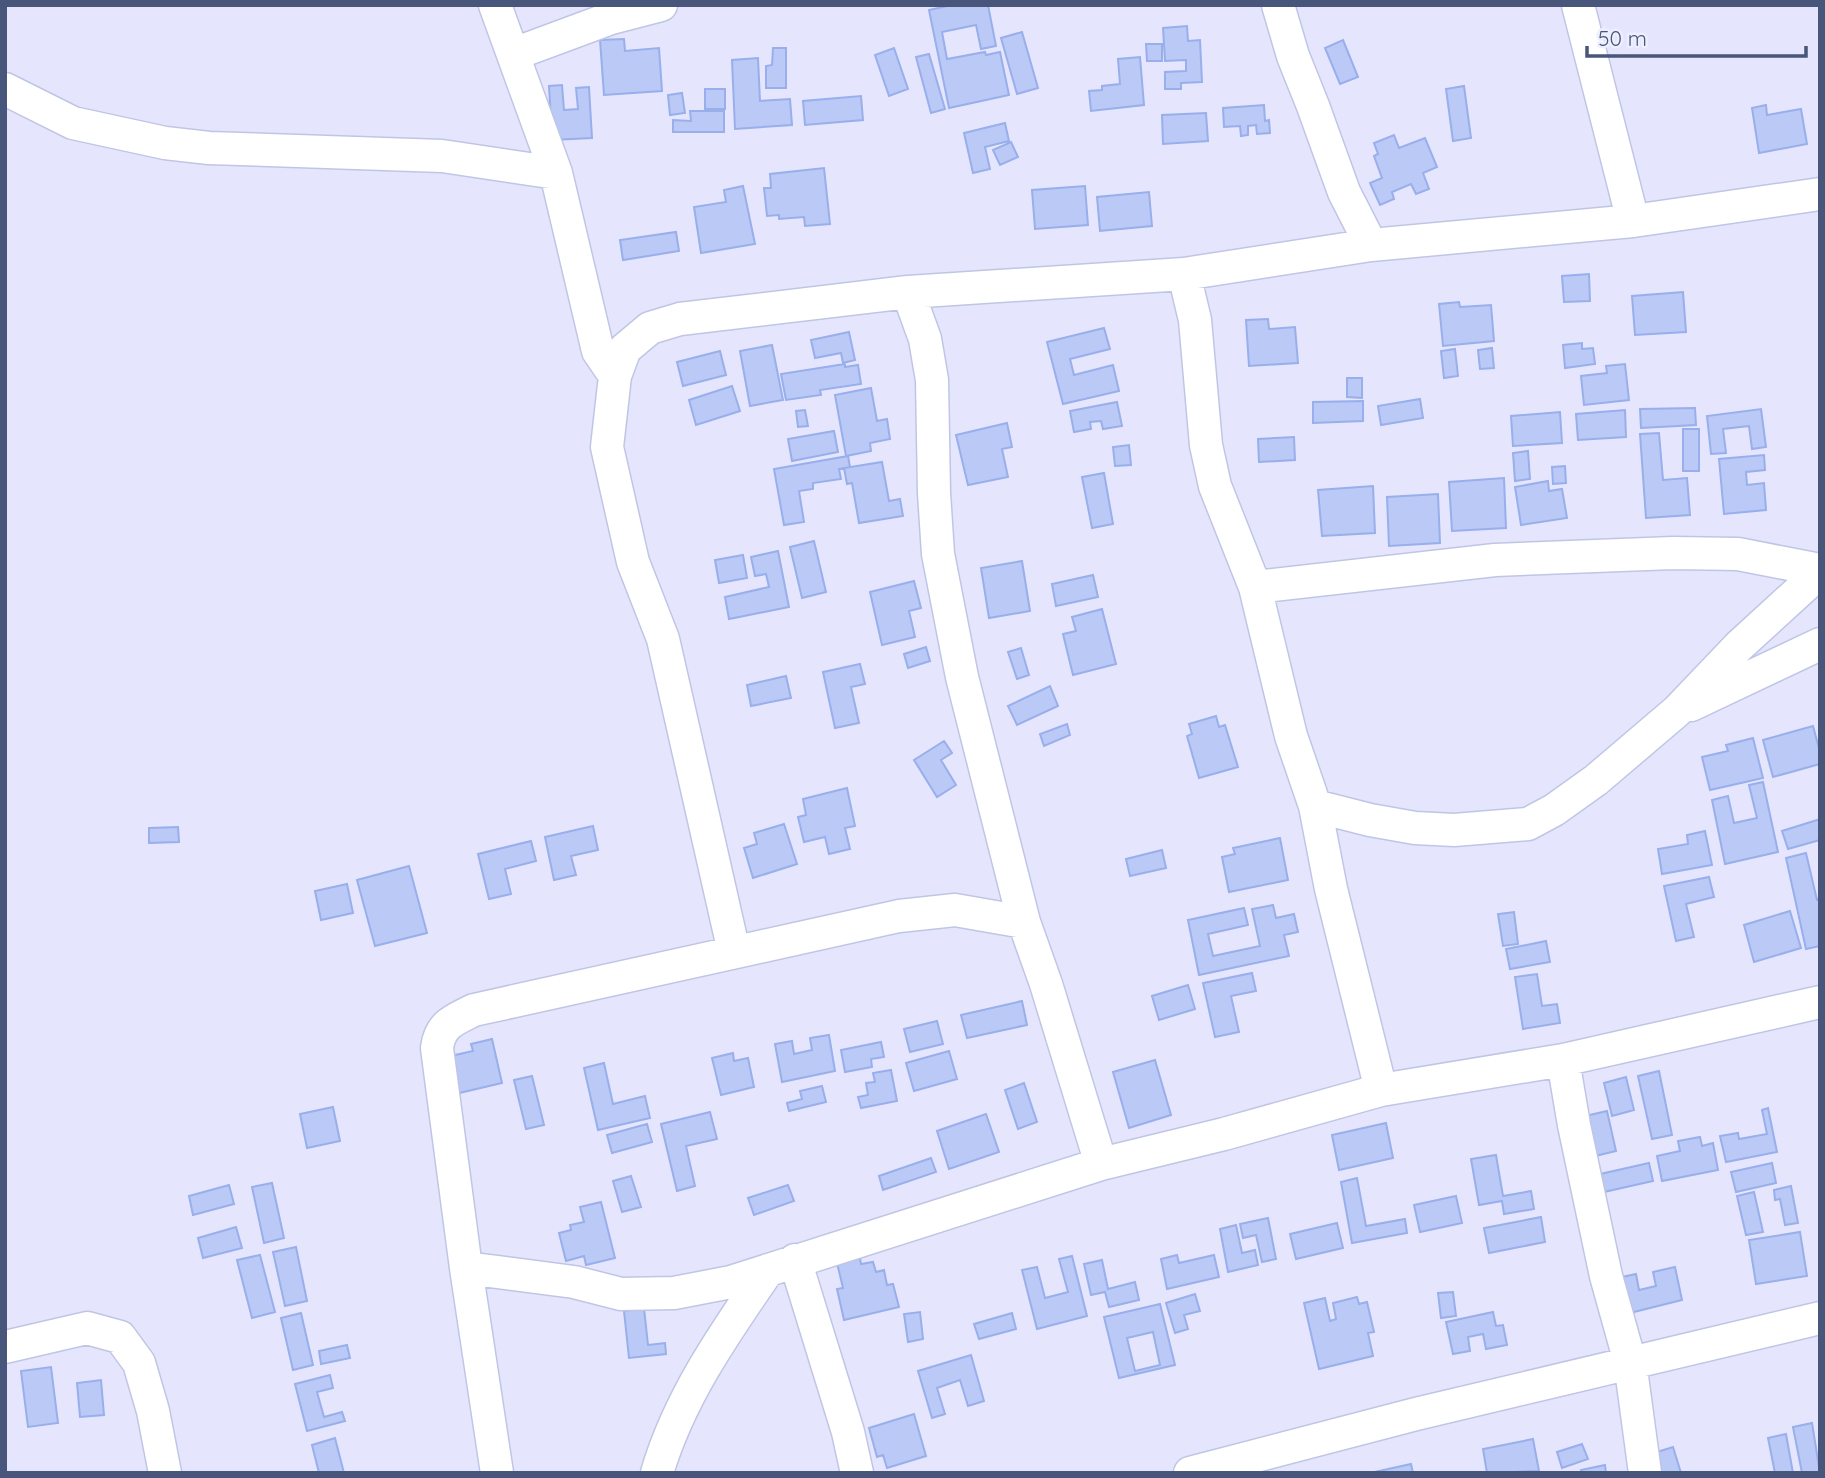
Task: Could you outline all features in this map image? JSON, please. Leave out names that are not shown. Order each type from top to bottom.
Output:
[{"type":"street","points":[[495,5],[556,173],[598,351],[615,376]]},
{"type":"street","points":[[514,54],[611,18],[661,5]]},
{"type":"street","points":[[1278,5],[1293,56],[1344,192],[1371,245]]},
{"type":"street","points":[[1578,5],[1633,220]]},
{"type":"street","points":[[5,89],[73,123],[165,143],[209,148],[442,156],[556,173]]},
{"type":"street","points":[[734,952],[663,639],[633,562],[607,447],[615,376],[625,349],[650,328],[680,319],[908,292],[1184,274],[1371,245],[1633,220],[1820,194]]},
{"type":"street","points":[[1184,274],[1195,320],[1208,455],[1215,486],[1255,587],[1291,736],[1315,806],[1331,889],[1381,1090]]},
{"type":"street","points":[[908,292],[925,339],[932,380],[934,492],[939,554],[962,677],[1024,922],[1069,1055],[1101,1164]]},
{"type":"street","points":[[1255,587],[1495,560],[1672,553],[1738,554],[1820,571]]},
{"type":"street","points":[[1315,806],[1415,828],[1454,830],[1528,824],[1554,810],[1596,780],[1677,711],[1739,646],[1820,571]]},
{"type":"street","points":[[1677,711],[1820,644]]},
{"type":"street","points":[[497,1473],[436,1048],[438,1035],[452,1021],[474,1010],[899,916],[955,910],[1024,922]]},
{"type":"street","points":[[466,1268],[574,1282],[621,1294],[687,1291],[731,1282],[1101,1164],[1224,1134],[1381,1090],[1563,1060],[1820,1002]]},
{"type":"street","points":[[1563,1060],[1606,1276],[1630,1362],[1645,1473]]},
{"type":"street","points":[[657,1473],[667,1440],[695,1382],[726,1330],[782,1265]]},
{"type":"street","points":[[782,1265],[848,1432],[857,1473]]},
{"type":"street","points":[[1190,1473],[1416,1414],[1820,1318]]},
{"type":"street","points":[[5,1347],[87,1328],[120,1337],[139,1363],[153,1411],[165,1473]]},
{"type":"building","points":[[952,5],[988,5],[996,46],[981,49],[976,25],[942,32],[947,59],[1000,52],[1009,95],[949,108],[929,10]]},
{"type":"building","points":[[1187,26],[1188,41],[1200,40],[1202,82],[1181,83],[1181,89],[1165,89],[1165,72],[1186,71],[1186,60],[1165,61],[1163,28]]},
{"type":"building","points":[[1022,32],[1038,88],[1017,94],[1001,38]]},
{"type":"building","points":[[624,39],[625,51],[659,48],[662,91],[604,95],[600,40]]},
{"type":"building","points":[[1343,40],[1358,77],[1340,84],[1325,48]]},
{"type":"building","points":[[1146,44],[1162,44],[1162,61],[1147,61]]},
{"type":"building","points":[[773,48],[786,48],[786,88],[766,88],[766,66],[772,65]]},
{"type":"building","points":[[894,48],[908,89],[889,96],[875,55]]},
{"type":"building","points":[[929,54],[945,109],[931,113],[916,57]]},
{"type":"building","points":[[1140,57],[1144,105],[1091,111],[1089,91],[1120,84],[1118,59]]},
{"type":"building","points":[[758,58],[760,101],[790,99],[792,125],[735,129],[732,60]]},
{"type":"building","points":[[562,85],[564,110],[578,109],[576,88],[589,87],[592,138],[552,140],[549,86]]},
{"type":"building","points":[[1464,86],[1471,138],[1453,141],[1446,89]]},
{"type":"building","points":[[705,89],[725,89],[725,109],[705,109]]},
{"type":"building","points":[[682,93],[685,113],[670,115],[668,95]]},
{"type":"building","points":[[861,96],[863,120],[805,125],[803,101]]},
{"type":"building","points":[[1264,105],[1265,121],[1269,120],[1270,133],[1257,134],[1256,125],[1248,126],[1248,135],[1241,136],[1240,126],[1224,127],[1223,108]]},
{"type":"building","points":[[1766,105],[1767,115],[1801,109],[1807,144],[1759,153],[1752,108]]},
{"type":"building","points":[[690,111],[724,111],[724,132],[673,132],[673,120],[691,121]]},
{"type":"building","points":[[1206,113],[1208,141],[1163,144],[1162,115]]},
{"type":"building","points":[[1005,123],[1009,141],[985,147],[990,169],[973,173],[964,133]]},
{"type":"building","points":[[1394,135],[1399,148],[1425,138],[1437,167],[1423,173],[1429,189],[1416,194],[1411,184],[1392,192],[1394,199],[1380,205],[1370,183],[1382,178],[1374,156],[1378,154],[1374,143]]},
{"type":"building","points":[[1011,142],[1018,157],[1000,165],[993,150]]},
{"type":"building","points":[[824,168],[830,224],[805,226],[804,217],[779,219],[779,215],[767,216],[764,188],[771,188],[770,174]]},
{"type":"building","points":[[743,186],[755,244],[701,253],[694,207],[726,202],[724,190]]},
{"type":"building","points":[[1085,186],[1088,225],[1035,229],[1032,190]]},
{"type":"building","points":[[1149,192],[1152,226],[1100,231],[1097,197]]},
{"type":"building","points":[[676,232],[679,251],[623,260],[620,240]]},
{"type":"building","points":[[1589,274],[1590,301],[1564,302],[1562,276]]},
{"type":"building","points":[[1683,292],[1686,332],[1635,335],[1632,296]]},
{"type":"building","points":[[1459,302],[1460,307],[1491,305],[1494,341],[1443,346],[1439,304]]},
{"type":"building","points":[[1268,319],[1269,329],[1295,327],[1298,363],[1249,366],[1246,320]]},
{"type":"building","points":[[1104,328],[1110,349],[1070,359],[1074,375],[1113,365],[1119,391],[1063,404],[1047,342]]},
{"type":"building","points":[[849,332],[855,360],[843,363],[841,353],[815,358],[811,340]]},
{"type":"building","points":[[1582,343],[1582,349],[1593,348],[1595,364],[1565,368],[1563,345]]},
{"type":"building","points":[[772,345],[783,400],[750,406],[740,351]]},
{"type":"building","points":[[1492,348],[1494,368],[1480,369],[1478,350]]},
{"type":"building","points":[[1455,349],[1458,376],[1444,378],[1441,351]]},
{"type":"building","points":[[720,351],[726,375],[683,386],[677,362]]},
{"type":"building","points":[[845,364],[845,367],[858,365],[861,384],[820,390],[821,395],[786,400],[781,374]]},
{"type":"building","points":[[1625,364],[1629,400],[1584,405],[1581,376],[1607,373],[1606,366]]},
{"type":"building","points":[[1347,378],[1362,378],[1362,398],[1347,397]]},
{"type":"building","points":[[732,386],[740,411],[696,425],[689,400]]},
{"type":"building","points":[[871,388],[877,421],[887,419],[890,439],[870,443],[871,451],[846,456],[835,395]]},
{"type":"building","points":[[1420,399],[1423,418],[1381,425],[1378,406]]},
{"type":"building","points":[[1363,401],[1363,421],[1313,423],[1313,402]]},
{"type":"building","points":[[1117,402],[1122,426],[1103,429],[1101,421],[1090,422],[1091,429],[1074,432],[1070,411]]},
{"type":"building","points":[[1695,408],[1696,425],[1641,428],[1640,409]]},
{"type":"building","points":[[1761,409],[1766,447],[1752,449],[1749,426],[1723,429],[1726,453],[1711,454],[1707,416]]},
{"type":"building","points":[[805,410],[808,426],[798,427],[796,411]]},
{"type":"building","points":[[1625,410],[1626,437],[1578,440],[1576,414]]},
{"type":"building","points":[[1560,412],[1562,443],[1513,446],[1511,416]]},
{"type":"building","points":[[1007,423],[1012,447],[1002,449],[1008,477],[968,485],[956,435]]},
{"type":"building","points":[[1683,429],[1699,429],[1699,471],[1683,471]]},
{"type":"building","points":[[834,431],[838,452],[792,461],[788,439]]},
{"type":"building","points":[[1659,433],[1663,480],[1687,478],[1690,515],[1646,518],[1640,434]]},
{"type":"building","points":[[1294,437],[1295,460],[1259,462],[1258,439]]},
{"type":"building","points":[[1129,445],[1131,465],[1115,466],[1113,447]]},
{"type":"building","points":[[1528,451],[1530,479],[1515,481],[1513,453]]},
{"type":"building","points":[[1764,455],[1765,470],[1746,472],[1747,485],[1764,483],[1766,510],[1724,514],[1719,459]]},
{"type":"building","points":[[848,456],[850,467],[839,469],[841,479],[813,483],[813,489],[799,491],[804,522],[784,525],[774,469]]},
{"type":"building","points":[[882,462],[889,501],[900,499],[903,516],[859,523],[852,483],[847,484],[844,468]]},
{"type":"building","points":[[1565,466],[1566,483],[1553,484],[1552,467]]},
{"type":"building","points":[[1104,473],[1113,524],[1092,528],[1082,477]]},
{"type":"building","points":[[1504,478],[1506,528],[1452,531],[1449,482]]},
{"type":"building","points":[[1548,481],[1549,491],[1562,489],[1567,518],[1521,525],[1515,487]]},
{"type":"building","points":[[1373,486],[1375,533],[1322,536],[1318,490]]},
{"type":"building","points":[[1438,494],[1440,543],[1389,546],[1387,497]]},
{"type":"building","points":[[814,541],[826,592],[802,598],[790,547]]},
{"type":"building","points":[[778,551],[789,607],[729,619],[725,597],[769,587],[766,574],[755,576],[751,557]]},
{"type":"building","points":[[743,555],[747,578],[719,583],[715,560]]},
{"type":"building","points":[[1022,561],[1030,611],[989,618],[981,568]]},
{"type":"building","points":[[1093,575],[1098,597],[1056,606],[1052,584]]},
{"type":"building","points":[[914,581],[921,608],[909,611],[915,637],[882,645],[870,592]]},
{"type":"building","points":[[1102,609],[1116,664],[1073,675],[1063,634],[1076,631],[1072,617]]},
{"type":"building","points":[[926,647],[930,661],[908,668],[904,654]]},
{"type":"building","points":[[1021,648],[1029,675],[1017,679],[1008,652]]},
{"type":"building","points":[[860,664],[865,684],[851,687],[859,723],[835,728],[823,672]]},
{"type":"building","points":[[786,676],[791,698],[751,706],[747,685]]},
{"type":"building","points":[[1050,686],[1058,706],[1017,725],[1008,706]]},
{"type":"building","points":[[1216,716],[1219,727],[1225,725],[1238,767],[1199,778],[1187,736],[1192,734],[1189,724]]},
{"type":"building","points":[[1067,724],[1070,735],[1044,746],[1040,734]]},
{"type":"building","points":[[1813,726],[1820,752],[1820,764],[1773,777],[1763,740]]},
{"type":"building","points":[[1753,738],[1763,778],[1710,790],[1702,757],[1728,751],[1726,745]]},
{"type":"building","points":[[944,741],[952,753],[941,760],[956,785],[937,797],[914,760]]},
{"type":"building","points":[[1763,782],[1778,852],[1725,864],[1712,800],[1728,796],[1734,823],[1757,818],[1749,785]]},
{"type":"building","points":[[847,788],[855,826],[845,828],[850,849],[829,854],[825,837],[804,842],[798,817],[806,815],[803,799]]},
{"type":"building","points":[[1820,819],[1820,840],[1788,849],[1782,831]]},
{"type":"building","points":[[784,824],[797,864],[753,878],[744,848],[757,844],[754,833]]},
{"type":"building","points":[[593,826],[598,850],[571,856],[576,875],[554,880],[545,837]]},
{"type":"building","points":[[178,827],[179,842],[149,843],[149,828]]},
{"type":"building","points":[[1705,831],[1712,865],[1662,874],[1658,849],[1688,844],[1687,835]]},
{"type":"building","points":[[1280,838],[1288,880],[1229,892],[1222,857],[1235,854],[1233,848]]},
{"type":"building","points":[[531,841],[536,861],[505,869],[511,894],[489,899],[478,854]]},
{"type":"building","points":[[1162,850],[1166,868],[1130,876],[1126,859]]},
{"type":"building","points":[[1806,853],[1817,900],[1820,899],[1820,946],[1806,949],[1786,858]]},
{"type":"building","points":[[409,866],[427,933],[375,946],[357,880]]},
{"type":"building","points":[[1709,877],[1714,897],[1686,904],[1694,937],[1676,941],[1664,886]]},
{"type":"building","points":[[347,884],[353,913],[321,920],[315,891]]},
{"type":"building","points":[[1273,905],[1276,918],[1294,914],[1298,932],[1284,935],[1289,956],[1199,975],[1188,920],[1244,908],[1248,925],[1208,934],[1213,956],[1260,946],[1252,909]]},
{"type":"building","points":[[1790,911],[1801,948],[1754,962],[1744,925]]},
{"type":"building","points":[[1514,912],[1518,944],[1503,946],[1498,914]]},
{"type":"building","points":[[1546,941],[1550,962],[1510,969],[1506,949]]},
{"type":"building","points":[[1252,973],[1256,991],[1231,996],[1239,1032],[1215,1037],[1203,983]]},
{"type":"building","points":[[1537,974],[1542,1006],[1557,1004],[1560,1023],[1523,1029],[1515,977]]},
{"type":"building","points":[[1188,985],[1195,1009],[1159,1020],[1152,996]]},
{"type":"building","points":[[1022,1001],[1027,1025],[967,1038],[961,1015]]},
{"type":"building","points":[[937,1021],[943,1044],[910,1052],[904,1029]]},
{"type":"building","points":[[829,1035],[835,1071],[782,1082],[775,1044],[792,1041],[794,1054],[812,1050],[810,1038]]},
{"type":"building","points":[[492,1039],[502,1083],[455,1094],[446,1057],[473,1051],[471,1044]]},
{"type":"building","points":[[881,1042],[884,1057],[871,1059],[872,1067],[845,1072],[841,1050]]},
{"type":"building","points":[[949,1051],[957,1079],[914,1091],[906,1063]]},
{"type":"building","points":[[733,1053],[734,1061],[748,1058],[754,1087],[721,1095],[712,1058]]},
{"type":"building","points":[[1155,1060],[1171,1115],[1129,1128],[1113,1072]]},
{"type":"building","points":[[604,1063],[613,1104],[645,1096],[650,1118],[598,1130],[584,1068]]},
{"type":"building","points":[[891,1070],[897,1101],[861,1108],[858,1097],[868,1095],[866,1083],[875,1082],[873,1073]]},
{"type":"building","points":[[1659,1071],[1672,1135],[1652,1139],[1638,1076]]},
{"type":"building","points":[[532,1076],[544,1125],[526,1129],[514,1080]]},
{"type":"building","points":[[1626,1077],[1634,1110],[1612,1116],[1604,1083]]},
{"type":"building","points":[[1024,1083],[1037,1122],[1018,1129],[1005,1090]]},
{"type":"building","points":[[822,1086],[826,1102],[789,1111],[787,1103],[802,1099],[800,1091]]},
{"type":"building","points":[[333,1107],[340,1141],[307,1148],[300,1114]]},
{"type":"building","points":[[1768,1108],[1777,1152],[1726,1162],[1720,1136],[1738,1133],[1739,1139],[1767,1134],[1762,1110]]},
{"type":"building","points":[[1607,1111],[1616,1151],[1591,1157],[1581,1117]]},
{"type":"building","points":[[710,1112],[717,1139],[686,1146],[695,1186],[677,1191],[661,1124]]},
{"type":"building","points":[[986,1114],[999,1152],[949,1169],[937,1131]]},
{"type":"building","points":[[1386,1123],[1393,1158],[1339,1170],[1332,1135]]},
{"type":"building","points":[[647,1124],[652,1142],[612,1153],[607,1135]]},
{"type":"building","points":[[1700,1137],[1702,1146],[1713,1143],[1718,1170],[1662,1181],[1657,1156],[1680,1151],[1678,1141]]},
{"type":"building","points":[[1496,1155],[1503,1196],[1531,1191],[1534,1209],[1504,1214],[1502,1201],[1479,1205],[1471,1159]]},
{"type":"building","points":[[931,1158],[936,1172],[883,1190],[879,1176]]},
{"type":"building","points":[[1649,1163],[1653,1181],[1604,1192],[1600,1174]]},
{"type":"building","points":[[1772,1163],[1776,1183],[1736,1192],[1731,1172]]},
{"type":"building","points":[[631,1176],[641,1207],[622,1212],[613,1181]]},
{"type":"building","points":[[1357,1178],[1366,1226],[1405,1219],[1407,1233],[1352,1243],[1341,1182]]},
{"type":"building","points":[[272,1183],[284,1238],[264,1243],[252,1187]]},
{"type":"building","points":[[229,1185],[234,1204],[193,1215],[189,1196]]},
{"type":"building","points":[[788,1185],[794,1201],[754,1215],[748,1198]]},
{"type":"building","points":[[1791,1186],[1798,1223],[1785,1225],[1780,1199],[1775,1200],[1774,1190]]},
{"type":"building","points":[[1754,1192],[1763,1232],[1746,1235],[1737,1196]]},
{"type":"building","points":[[1456,1196],[1462,1223],[1420,1232],[1414,1205]]},
{"type":"building","points":[[601,1202],[615,1258],[586,1265],[584,1256],[566,1261],[559,1233],[571,1230],[570,1225],[584,1222],[580,1207]]},
{"type":"building","points":[[1541,1217],[1545,1242],[1489,1253],[1484,1228]]},
{"type":"building","points":[[1268,1218],[1276,1259],[1262,1262],[1256,1235],[1243,1238],[1240,1224]]},
{"type":"building","points":[[1337,1223],[1343,1248],[1296,1259],[1290,1234]]},
{"type":"building","points":[[1236,1225],[1242,1253],[1255,1250],[1258,1265],[1228,1272],[1220,1229]]},
{"type":"building","points":[[236,1227],[242,1248],[203,1258],[198,1238]]},
{"type":"building","points":[[1800,1232],[1807,1276],[1756,1284],[1749,1240]]},
{"type":"building","points":[[296,1247],[307,1301],[285,1306],[273,1252]]},
{"type":"building","points":[[260,1255],[275,1312],[252,1318],[237,1260]]},
{"type":"building","points":[[1177,1255],[1179,1263],[1214,1255],[1219,1277],[1167,1289],[1161,1259]]},
{"type":"building","points":[[1072,1256],[1087,1316],[1037,1329],[1022,1270],[1037,1267],[1045,1298],[1068,1292],[1059,1259]]},
{"type":"building","points":[[860,1258],[861,1264],[873,1262],[876,1272],[884,1270],[887,1285],[893,1284],[899,1307],[844,1320],[837,1289],[843,1288],[837,1263]]},
{"type":"building","points":[[1102,1260],[1108,1289],[1135,1282],[1139,1300],[1109,1307],[1105,1292],[1091,1295],[1084,1264]]},
{"type":"building","points":[[1675,1267],[1682,1300],[1630,1313],[1622,1277],[1636,1274],[1639,1290],[1656,1286],[1653,1272]]},
{"type":"building","points":[[1453,1292],[1456,1316],[1441,1318],[1438,1293]]},
{"type":"building","points":[[1195,1294],[1200,1311],[1184,1315],[1188,1329],[1175,1333],[1166,1303]]},
{"type":"building","points":[[1357,1297],[1359,1304],[1367,1302],[1374,1332],[1368,1333],[1373,1356],[1319,1369],[1304,1303],[1325,1298],[1330,1321],[1336,1319],[1333,1303]]},
{"type":"building","points":[[1160,1304],[1175,1365],[1119,1378],[1104,1317]],"holes":[[[1153,1332],[1160,1365],[1135,1371],[1127,1338]]]},
{"type":"building","points":[[644,1308],[648,1345],[665,1343],[666,1354],[629,1358],[624,1311]]},
{"type":"building","points":[[920,1312],[923,1339],[908,1342],[904,1314]]},
{"type":"building","points":[[1493,1312],[1496,1326],[1503,1325],[1507,1345],[1486,1349],[1483,1334],[1468,1337],[1470,1351],[1453,1354],[1446,1322]]},
{"type":"building","points":[[301,1313],[313,1365],[293,1370],[281,1318]]},
{"type":"building","points":[[1012,1313],[1016,1329],[979,1339],[974,1324]]},
{"type":"building","points":[[347,1345],[350,1358],[321,1364],[319,1351]]},
{"type":"building","points":[[971,1355],[984,1401],[968,1406],[960,1380],[937,1388],[945,1414],[932,1418],[918,1371]]},
{"type":"building","points":[[51,1367],[58,1423],[28,1427],[21,1371]]},
{"type":"building","points":[[330,1375],[333,1388],[317,1392],[324,1417],[342,1412],[345,1421],[307,1431],[295,1384]]},
{"type":"building","points":[[101,1380],[104,1415],[80,1417],[77,1383]]},
{"type":"building","points":[[914,1414],[926,1456],[887,1468],[883,1455],[877,1457],[869,1428]]},
{"type":"building","points":[[1812,1423],[1820,1473],[1802,1473],[1793,1427]]},
{"type":"building","points":[[1786,1434],[1793,1473],[1775,1473],[1768,1438]]},
{"type":"building","points":[[335,1438],[344,1473],[319,1473],[312,1445]]},
{"type":"building","points":[[1533,1439],[1539,1471],[1487,1473],[1483,1449]]},
{"type":"building","points":[[1582,1444],[1588,1459],[1562,1468],[1557,1452]]},
{"type":"building","points":[[1673,1447],[1681,1473],[1660,1473],[1654,1453]]},
{"type":"building","points":[[1411,1464],[1413,1473],[1370,1473]]},
{"type":"building","points":[[1605,1465],[1606,1473],[1582,1473],[1581,1470]]}]
